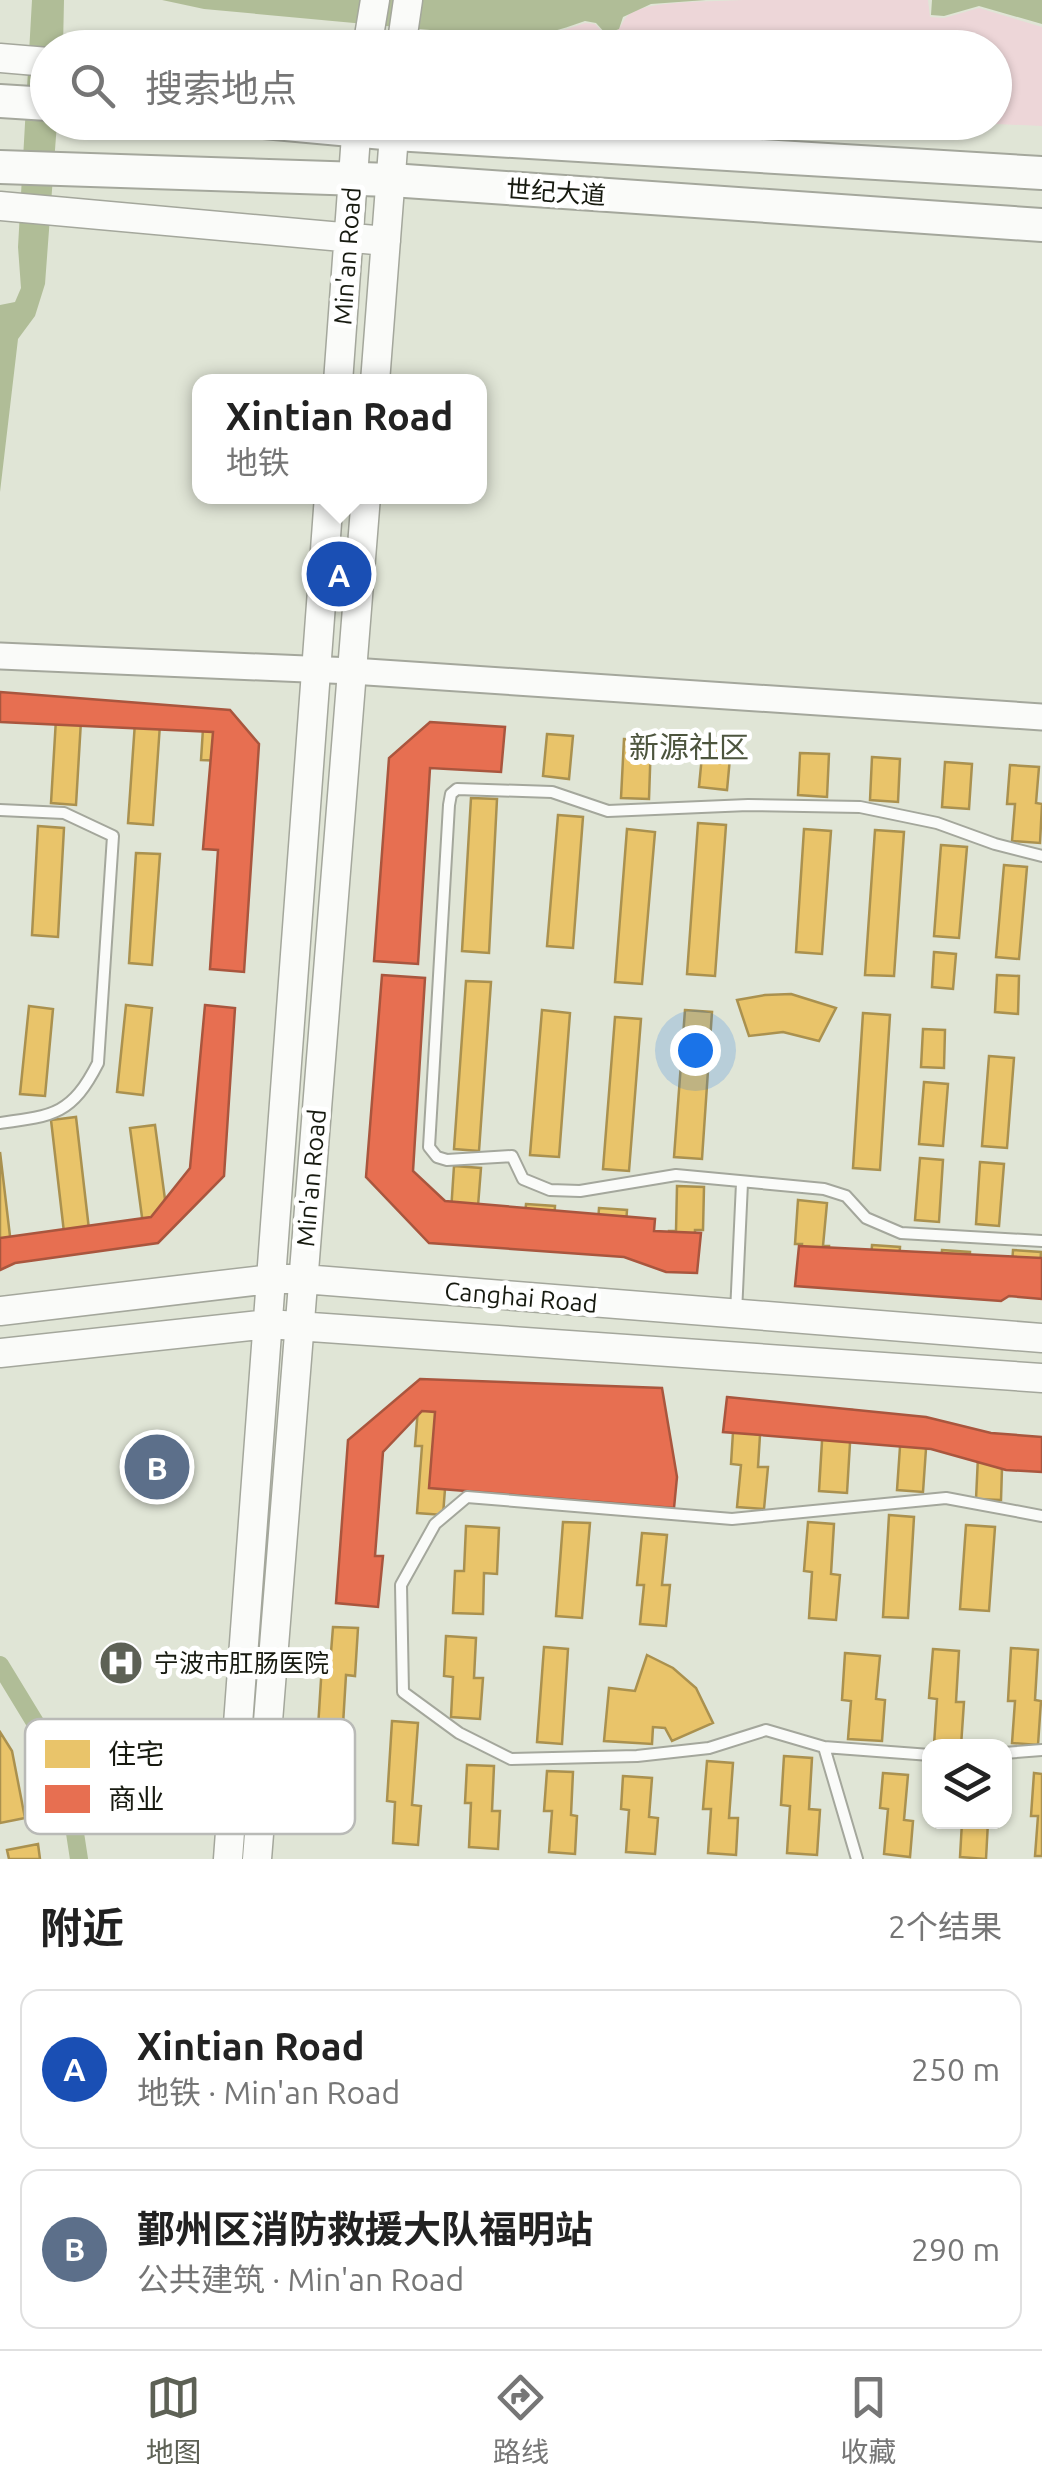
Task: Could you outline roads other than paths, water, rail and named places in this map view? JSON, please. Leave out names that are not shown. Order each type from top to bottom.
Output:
[{"type":"highway","points":[[4,101],[30,103]]},
{"type":"highway","name":"世纪大道","points":[[568,140],[1042,173]]},
{"type":"highway","name":"世纪大道","points":[[1,167],[391,180],[1042,226]]},
{"type":"main road","points":[[370,30],[375,0]]},
{"type":"main road","points":[[403,30],[408,0]]},
{"type":"main road","name":"Min'an Road","points":[[339,374],[356,140]]},
{"type":"main road","name":"Min'an Road","points":[[376,374],[394,140]]},
{"type":"main road","points":[[4,206],[386,241]]},
{"type":"main road","name":"Min'an Road","points":[[238,1719],[328,504]]},
{"type":"main road","name":"Min'an Road","points":[[268,1719],[365,504]]},
{"type":"main road","name":"Canghai Road","points":[[0,1310],[271,1279],[303,1279],[1042,1338]]},
{"type":"main road","name":"Canghai Road","points":[[0,1353],[268,1324],[1042,1378]]},
{"type":"main road","name":"Min'an Road","points":[[228,1859],[230,1834]]},
{"type":"main road","name":"Min'an Road","points":[[257,1859],[259,1834]]},
{"type":"street","points":[[0,656],[352,671],[1042,717]]},
{"type":"lane","points":[[1042,856],[936,824],[860,807],[748,805],[608,811],[552,792],[466,787],[451,794],[429,1148],[437,1157],[447,1160],[512,1156],[523,1179],[550,1190],[594,1190],[676,1175],[824,1189],[846,1196],[866,1218],[901,1233],[1042,1241]]},
{"type":"lane","points":[[0,810],[64,813],[113,836],[98,1063],[89,1081],[65,1109],[35,1119],[0,1123]]},
{"type":"lane","points":[[736,1314],[742,1183]]},
{"type":"lane","points":[[922,1754],[824,1747],[766,1730],[709,1748],[638,1756],[511,1759],[459,1733],[403,1692],[402,1585],[435,1524],[467,1496],[732,1519],[946,1498],[1042,1516]]},
{"type":"lane","points":[[824,1747],[857,1859]]},
{"type":"lane","points":[[1012,1752],[1042,1750]]},
{"type":"waterway","points":[[0,1665],[33,1719]]},
{"type":"waterway","points":[[75,1834],[79,1859]]},
{"type":"place","name":"Xintian Road","points":[[339,574]]},
{"type":"place","name":"鄞州区消防救援大队福明站","points":[[157,1467]]},
{"type":"place","name":"宁波市肛肠医院","points":[[121,1663]]},
{"type":"district","name":"新源社区","points":[[689,748]]}]
